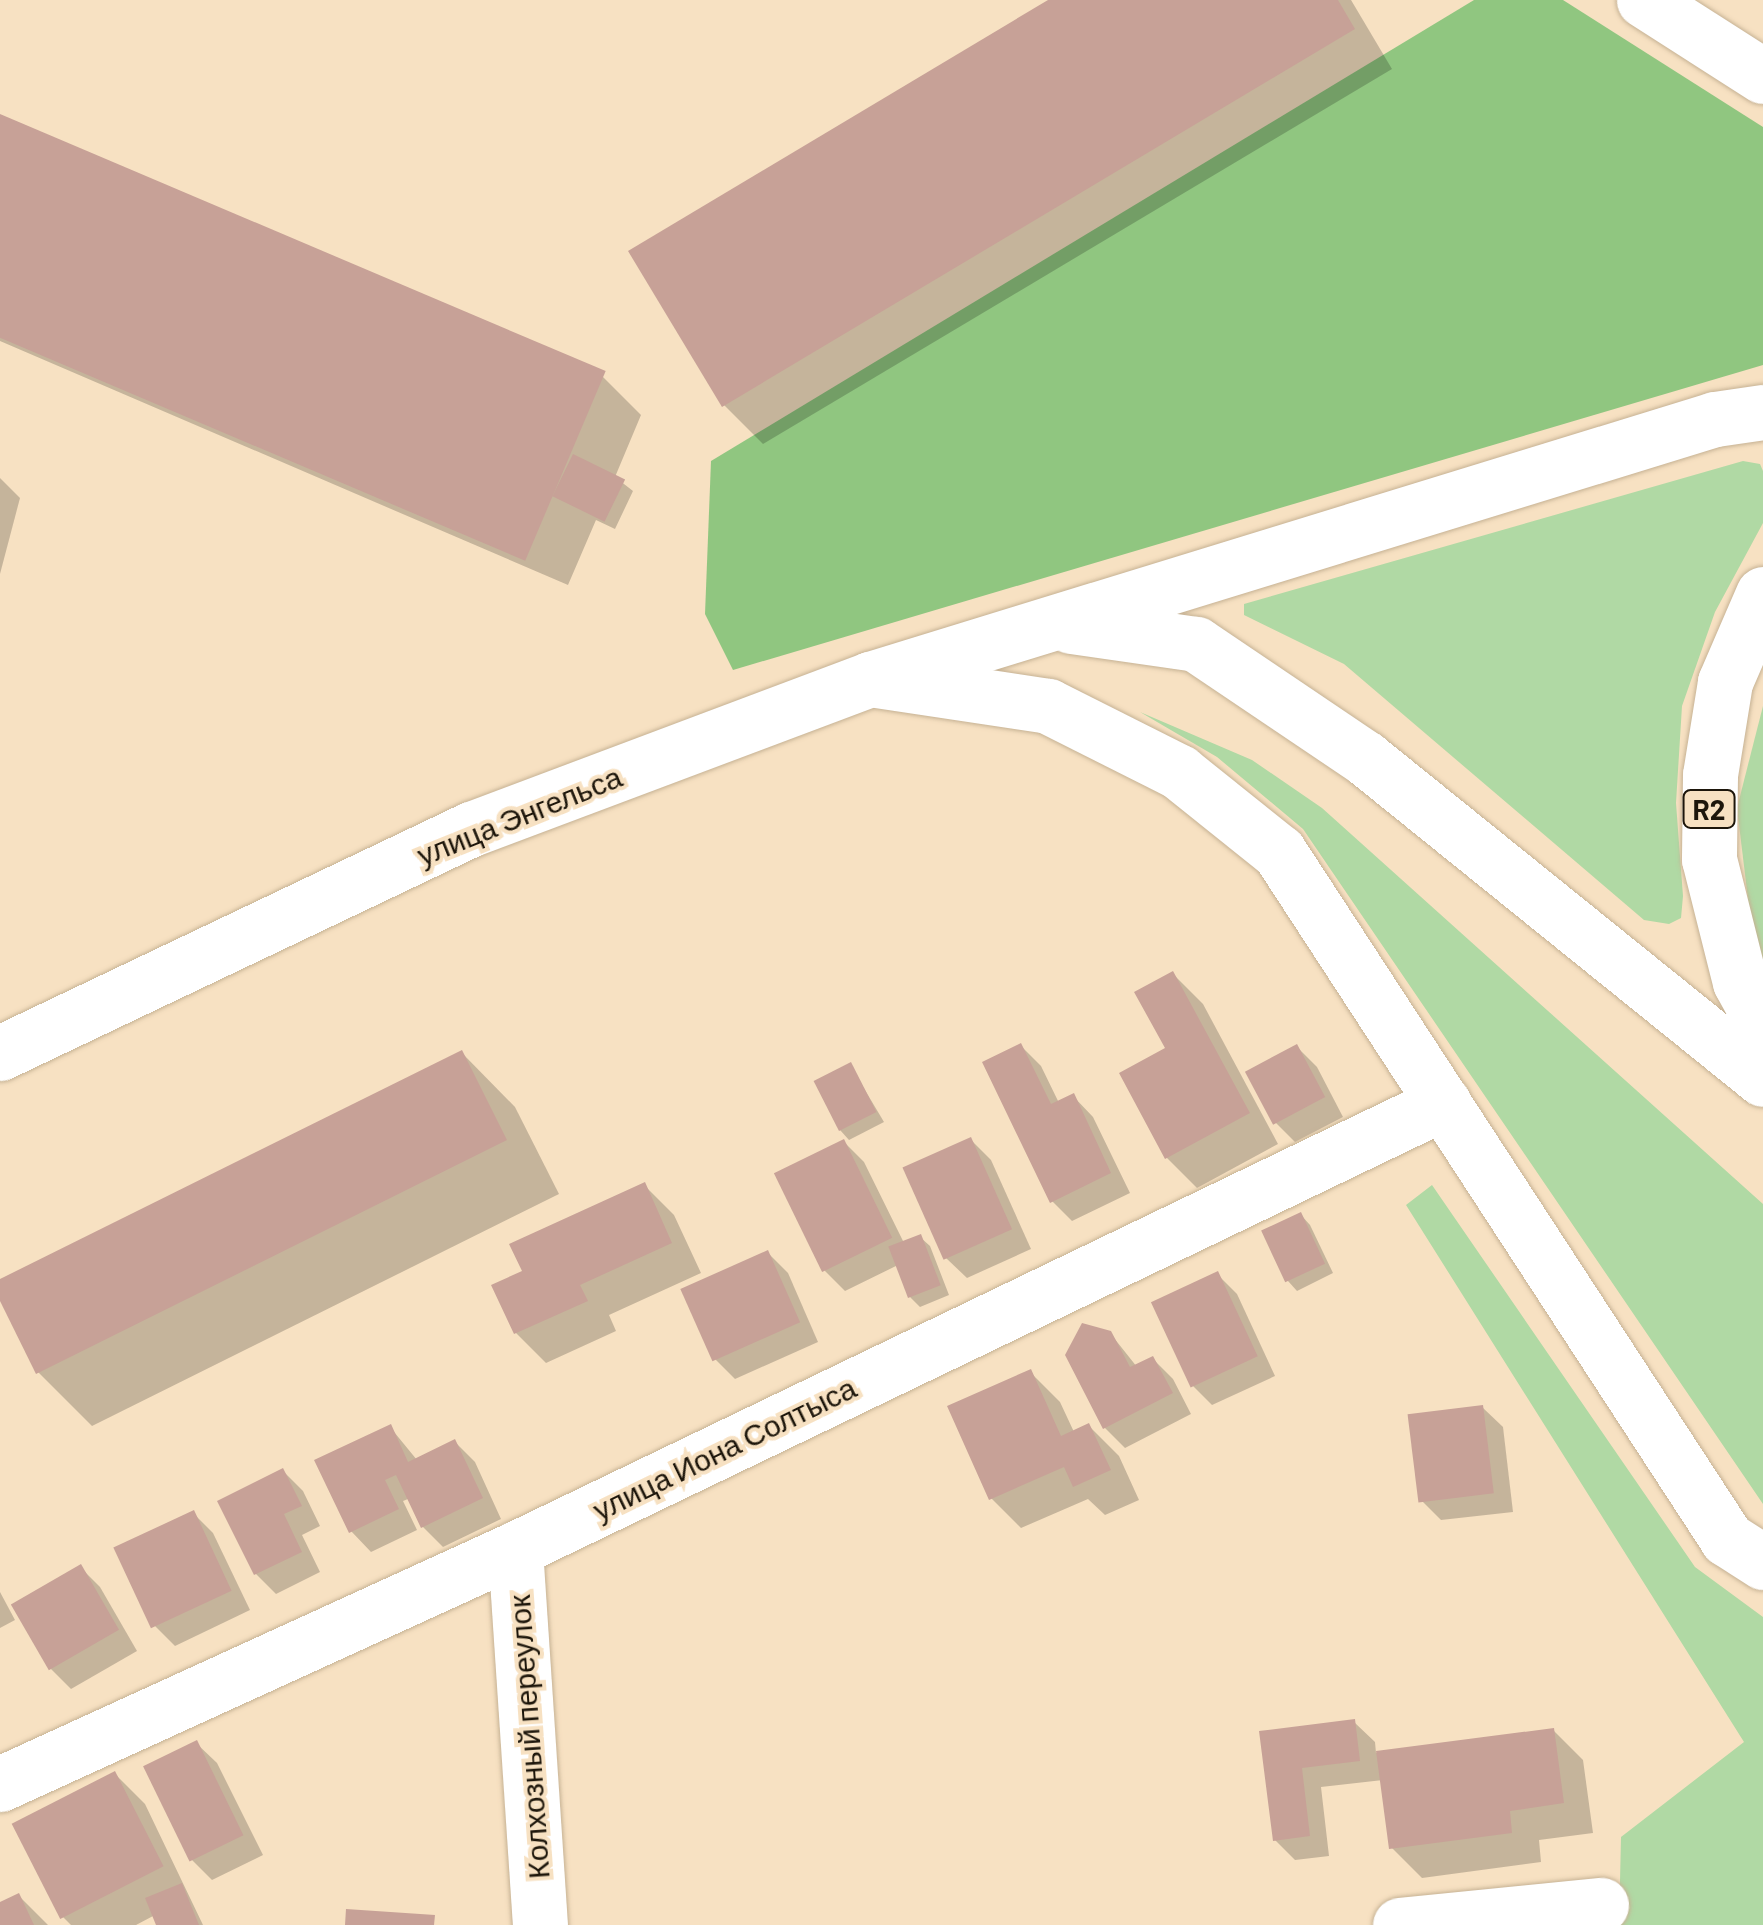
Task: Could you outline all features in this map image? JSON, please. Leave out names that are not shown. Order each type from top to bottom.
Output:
[{"type":"street","points":[[1644,0],[1763,76]]},
{"type":"street","name":"улица Энгельса","points":[[0,1053],[471,830],[870,679],[1715,419],[1763,412]]},
{"type":"street","name":"R2","points":[[1763,594],[1726,682],[1710,774],[1709,858],[1740,982],[1763,1024]]},
{"type":"street","points":[[1058,624],[1196,644],[1365,758],[1763,1080]]},
{"type":"street","points":[[870,679],[1048,706],[1179,772],[1279,852],[1726,1539],[1763,1562]]},
{"type":"street","name":"улица Иона Солтыса","points":[[0,1784],[516,1549],[1444,1103]]},
{"type":"street","name":"Колхозный переулок","points":[[516,1549],[540,1925]]},
{"type":"street","points":[[1400,1925],[1601,1905]]},
{"type":"green space","points":[[1474,0],[1563,0],[1763,127],[1763,365],[733,670],[705,614],[711,461]]},
{"type":"green space","points":[[1743,461],[1760,464],[1763,471],[1763,523],[1715,612],[1682,706],[1676,803],[1683,896],[1681,918],[1669,924],[1644,920],[1344,664],[1244,615],[1244,604]]},
{"type":"green space","points":[[1763,706],[1763,987],[1757,974],[1737,808]]},
{"type":"green space","points":[[1140,712],[1252,760],[1322,808],[1763,1204],[1763,1504],[1303,829],[1217,757]]},
{"type":"green space","points":[[1432,1185],[1695,1567],[1763,1617],[1763,1925],[1619,1925],[1621,1837],[1744,1742],[1406,1205]]},
{"type":"building","points":[[1048,0],[1338,0],[1355,29],[722,407],[628,251]]},
{"type":"building","points":[[0,114],[606,371],[525,561],[0,338]]},
{"type":"building","points":[[573,454],[625,479],[605,522],[552,496]]},
{"type":"building","points":[[1173,971],[1250,1113],[1165,1159],[1119,1073],[1165,1048],[1134,992]]},
{"type":"building","points":[[1021,1043],[1051,1104],[1074,1093],[1111,1173],[1050,1203],[982,1062]]},
{"type":"building","points":[[1297,1044],[1325,1097],[1273,1125],[1245,1072]]},
{"type":"building","points":[[462,1050],[507,1140],[36,1374],[0,1301],[0,1279]]},
{"type":"building","points":[[851,1062],[876,1112],[839,1131],[814,1081]]},
{"type":"building","points":[[971,1137],[1012,1229],[944,1260],[902,1168]]},
{"type":"building","points":[[844,1139],[892,1238],[822,1272],[774,1173]]},
{"type":"building","points":[[645,1182],[672,1243],[580,1285],[588,1301],[514,1334],[491,1285],[522,1271],[509,1244]]},
{"type":"building","points":[[1301,1212],[1325,1264],[1285,1282],[1261,1231]]},
{"type":"building","points":[[921,1234],[941,1285],[908,1298],[888,1247]]},
{"type":"building","points":[[768,1250],[800,1322],[712,1361],[680,1289]]},
{"type":"building","points":[[1218,1271],[1258,1356],[1191,1387],[1151,1302]]},
{"type":"building","points":[[1082,1323],[1111,1331],[1130,1367],[1153,1356],[1173,1393],[1103,1429],[1065,1355]]},
{"type":"building","points":[[1031,1369],[1061,1436],[1089,1423],[1111,1470],[1073,1487],[1064,1467],[989,1500],[947,1406]]},
{"type":"building","points":[[1483,1405],[1494,1493],[1418,1503],[1408,1414]]},
{"type":"building","points":[[391,1424],[408,1462],[455,1439],[483,1498],[421,1528],[396,1475],[385,1480],[399,1509],[349,1533],[314,1460]]},
{"type":"building","points":[[283,1468],[302,1506],[284,1514],[302,1552],[254,1575],[217,1501]]},
{"type":"building","points":[[194,1510],[232,1591],[151,1628],[113,1548]]},
{"type":"building","points":[[81,1564],[119,1630],[49,1670],[11,1604]]},
{"type":"building","points":[[1355,1719],[1360,1761],[1302,1768],[1310,1836],[1273,1841],[1259,1731]]},
{"type":"building","points":[[1554,1728],[1564,1803],[1510,1811],[1512,1833],[1389,1849],[1376,1751]]},
{"type":"building","points":[[197,1740],[243,1835],[190,1862],[143,1766]]},
{"type":"building","points":[[115,1771],[164,1866],[60,1919],[12,1824]]},
{"type":"building","points":[[182,1883],[199,1925],[156,1925],[145,1898]]},
{"type":"building","points":[[19,1893],[34,1925],[0,1925],[0,1902]]},
{"type":"building","points":[[346,1909],[435,1915],[434,1925],[345,1925]]}]
